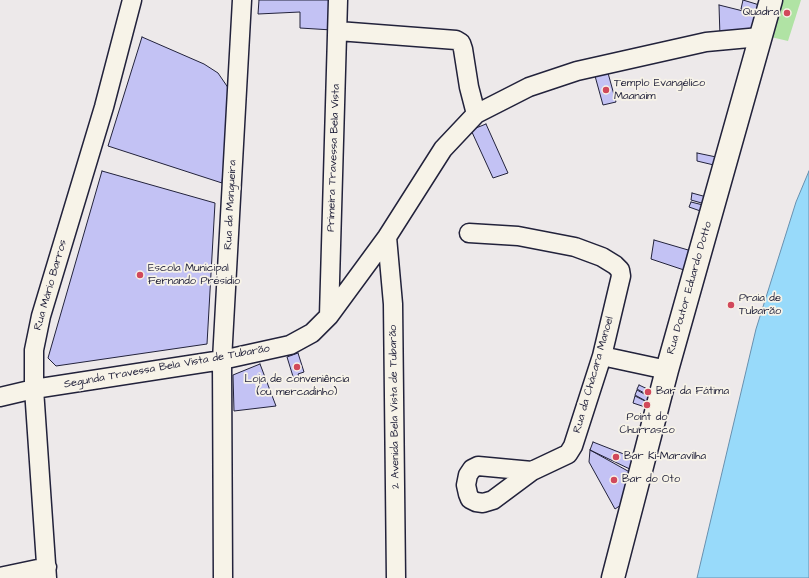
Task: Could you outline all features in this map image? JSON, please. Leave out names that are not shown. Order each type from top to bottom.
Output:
[{"type":"main road","name":"Rua Doutor Eduardo Dotto","points":[[613,578],[667,370],[771,0]]},
{"type":"street","name":"Rua Mário Barros","points":[[47,573],[34,389],[34,350],[41,316],[104,107],[132,0]]},
{"type":"street","name":"Rua da Mangueira","points":[[223,578],[222,360],[242,0]]},
{"type":"street","name":"Primeira Travessa Bela Vista","points":[[329,316],[338,0]]},
{"type":"street","points":[[338,31],[456,40],[461,43],[469,87],[476,114]]},
{"type":"street","name":"Segunda Travessa Bela Vista de Tubarão","points":[[0,397],[34,389],[222,360],[290,345],[312,333],[329,316],[387,237],[443,149],[476,114],[529,87],[578,71],[706,42],[760,36]]},
{"type":"street","name":"Rua da Chácara Manoel","points":[[469,233],[518,236],[575,247],[615,265],[620,270],[621,276],[602,356],[573,446],[568,454],[532,471]]},
{"type":"street","name":"2 Avenida Bela Vista de Tubarão","points":[[387,237],[393,304],[396,578]]},
{"type":"street","points":[[602,356],[667,370]]},
{"type":"street","points":[[0,577],[47,573]]},
{"type":"green space","points":[[780,0],[801,0],[788,41],[771,37]]},
{"type":"water","points":[[809,171],[809,578],[697,578],[756,329],[796,202]]},
{"type":"building","points":[[259,0],[332,0],[332,30],[300,28],[300,12],[258,14]]},
{"type":"building","points":[[743,0],[766,7],[763,14],[741,9]]},
{"type":"building","points":[[719,5],[763,16],[758,33],[720,37]]},
{"type":"building","points":[[142,37],[204,64],[218,73],[231,92],[222,183],[108,146]]},
{"type":"building","points":[[608,73],[616,102],[603,105],[595,76]]},
{"type":"building","points":[[486,124],[508,173],[493,178],[471,130]]},
{"type":"building","points":[[697,153],[721,158],[718,166],[697,161]]},
{"type":"building","points":[[102,171],[215,203],[207,344],[56,366],[48,358]]},
{"type":"building","points":[[692,193],[714,199],[712,206],[691,200]]},
{"type":"building","points":[[691,202],[711,207],[709,214],[689,207]]},
{"type":"building","points":[[654,240],[695,252],[690,272],[651,259]]},
{"type":"building","points":[[298,353],[304,372],[298,374],[300,380],[295,383],[287,357]]},
{"type":"building","points":[[260,364],[276,406],[234,411],[233,375]]},
{"type":"building","points":[[639,385],[656,393],[655,399],[637,389]]},
{"type":"building","points":[[637,390],[655,400],[653,405],[635,395]]},
{"type":"building","points":[[635,396],[653,405],[651,409],[633,403]]},
{"type":"building","points":[[593,442],[639,460],[636,472],[590,450]]},
{"type":"building","points":[[590,450],[635,475],[630,499],[615,509],[589,462]]},
{"type":"place","name":"Quadra","points":[[787,13]]},
{"type":"place","name":"Templo Evangélico Maanaim","points":[[606,90]]},
{"type":"place","name":"Escola Municipal Fernando Presídio","points":[[140,275]]},
{"type":"place","name":"Praia de Tubarão","points":[[731,305]]},
{"type":"place","name":"Loja de conveniência (ou mercadinho)","points":[[297,367]]},
{"type":"place","name":"Bar da Fátima","points":[[648,392]]},
{"type":"place","name":"Point do Churrasco","points":[[647,405]]},
{"type":"place","name":"Bar Ki-Maravilha","points":[[616,457]]},
{"type":"place","name":"Bar do Oto","points":[[614,480]]}]
